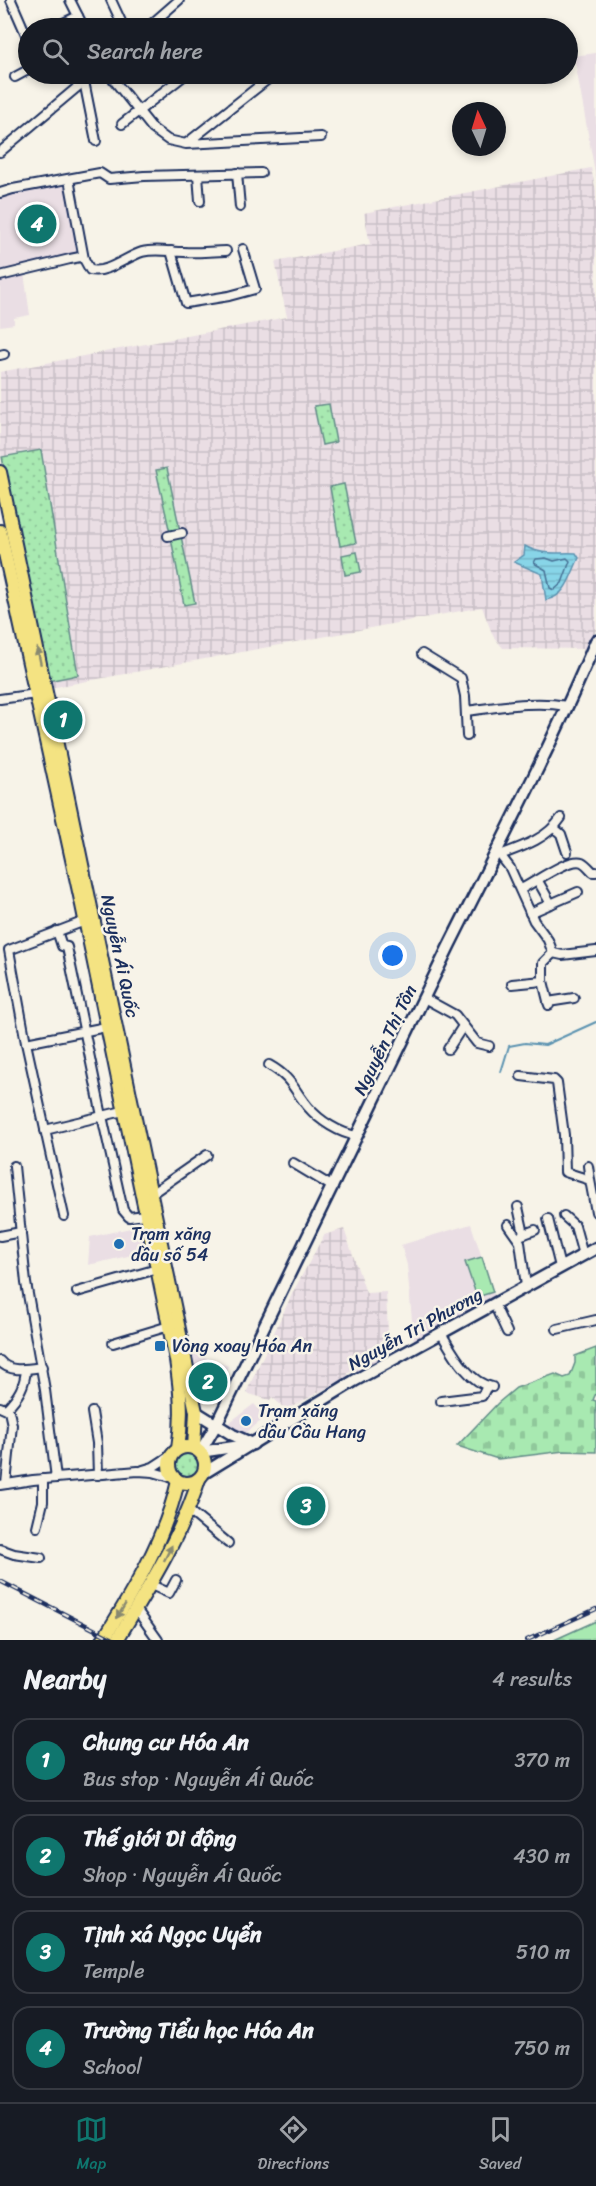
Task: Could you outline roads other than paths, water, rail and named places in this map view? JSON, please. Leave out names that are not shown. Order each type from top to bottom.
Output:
[{"type":"main road","name":"Nguyễn Ái Quốc","points":[[0,472],[106,1027],[145,1215],[154,1233],[195,1412],[197,1450]]},
{"type":"main road","points":[[0,531],[41,693]]},
{"type":"main road","name":"Nguyễn Ái Quốc","points":[[41,693],[151,1194],[157,1269],[182,1395],[182,1424],[175,1452]]},
{"type":"main road","points":[[103,1640],[147,1566],[168,1518],[176,1480],[169,1466],[175,1452],[183,1447],[197,1450],[205,1458],[202,1476],[188,1510],[151,1585],[117,1640]]},
{"type":"main road","points":[[176,1480],[191,1483],[202,1476]]},
{"type":"street","points":[[10,0],[18,18]]},
{"type":"street","points":[[70,0],[78,16],[74,18]]},
{"type":"street","points":[[111,0],[119,18]]},
{"type":"street","points":[[158,18],[179,0]]},
{"type":"street","points":[[0,152],[80,84]]},
{"type":"street","points":[[85,84],[96,141]]},
{"type":"street","points":[[117,84],[153,129],[168,140],[186,144],[321,137]]},
{"type":"street","points":[[122,124],[173,84]]},
{"type":"street","points":[[186,144],[262,84]]},
{"type":"street","points":[[0,194],[13,189],[100,173],[109,179],[261,173]]},
{"type":"street","points":[[237,173],[240,207]]},
{"type":"street","points":[[198,175],[200,201]]},
{"type":"street","points":[[69,179],[84,259],[90,270],[94,271],[142,252],[226,251]]},
{"type":"street","points":[[171,251],[186,303],[255,289],[243,249]]},
{"type":"street","points":[[0,276],[70,259],[80,257],[84,259]]},
{"type":"street","points":[[168,536],[182,533]]},
{"type":"street","name":"Nguyễn Thị Tồn","points":[[197,1450],[216,1425],[424,998],[499,853],[567,706],[594,654],[596,641]]},
{"type":"street","points":[[422,654],[460,675],[463,682],[467,736]]},
{"type":"street","points":[[0,699],[41,693]]},
{"type":"street","points":[[466,711],[547,702],[567,706]]},
{"type":"street","points":[[553,953],[548,940],[530,913],[521,889],[499,853],[530,844],[554,828],[561,819]]},
{"type":"street","points":[[554,828],[561,834],[567,852]]},
{"type":"street","points":[[521,889],[538,881],[556,868],[577,861],[583,862],[593,872],[596,872]]},
{"type":"street","points":[[538,881],[551,903]]},
{"type":"street","points":[[530,913],[578,892]]},
{"type":"street","points":[[64,1216],[26,1043],[9,950],[85,921]]},
{"type":"street","points":[[57,931],[62,946],[67,947],[124,1212],[129,1217],[145,1215]]},
{"type":"street","points":[[553,953],[562,955],[595,952]]},
{"type":"street","points":[[553,953],[543,963],[543,981],[548,1004],[574,998]]},
{"type":"street","points":[[512,984],[543,981]]},
{"type":"street","points":[[424,998],[455,1016],[477,1042],[489,1046]]},
{"type":"street","points":[[448,1049],[463,1026]]},
{"type":"street","points":[[26,1043],[106,1027]]},
{"type":"street","points":[[269,1065],[291,1082],[315,1113],[341,1133],[357,1136]]},
{"type":"street","points":[[521,1076],[554,1080],[557,1083],[564,1135],[565,1172],[590,1180]]},
{"type":"street","points":[[45,1130],[123,1111]]},
{"type":"street","points":[[151,1194],[207,1155]]},
{"type":"street","points":[[293,1163],[333,1187]]},
{"type":"street","points":[[14,1166],[26,1283],[42,1367],[56,1478]]},
{"type":"street","points":[[588,1166],[596,1212]]},
{"type":"street","points":[[518,1207],[526,1286]]},
{"type":"street","points":[[564,1216],[575,1226],[583,1255]]},
{"type":"street","points":[[548,1218],[560,1267]]},
{"type":"street","points":[[508,1225],[521,1235]]},
{"type":"street","points":[[521,1235],[535,1230]]},
{"type":"street","points":[[0,1236],[21,1232]]},
{"type":"street","name":"Nguyễn Tri Phương","points":[[202,1476],[354,1381],[596,1248]]},
{"type":"street","points":[[77,1292],[157,1269]]},
{"type":"street","points":[[494,1304],[507,1332]]},
{"type":"street","points":[[556,1329],[596,1320]]},
{"type":"street","points":[[113,1343],[169,1326]]},
{"type":"street","points":[[441,1333],[455,1356],[474,1378],[490,1387],[482,1396],[441,1401]]},
{"type":"street","points":[[0,1361],[5,1367],[26,1369],[42,1367]]},
{"type":"street","points":[[26,1369],[25,1379],[17,1398],[3,1408],[11,1415],[12,1425],[3,1484],[138,1472],[153,1472],[176,1480]]},
{"type":"street","points":[[92,1412],[97,1443],[98,1475]]},
{"type":"street","points":[[195,1412],[253,1444]]},
{"type":"street","name":"Nguyễn Tri Phương","points":[[197,1450],[253,1444]]},
{"type":"street","points":[[138,1472],[153,1467],[175,1452]]},
{"type":"street","points":[[38,1527],[43,1502],[43,1479]]},
{"type":"street","points":[[188,1510],[228,1543]]},
{"type":"street","points":[[0,1549],[14,1554],[41,1558]]},
{"type":"street","points":[[151,1585],[169,1593],[176,1580]]},
{"type":"street","points":[[136,1609],[158,1640]]},
{"type":"water","points":[[525,546],[544,552],[576,553],[579,558],[567,584],[553,598],[546,600],[542,574],[514,562],[524,555]]},
{"type":"waterway","points":[[501,1072],[509,1046],[525,1043],[545,1045],[596,1022]]},
{"type":"railway","points":[[0,1581],[115,1640]]},
{"type":"railway","points":[[527,1640],[596,1609]]},
{"type":"place","name":"Trường Tiểu học Hóa An","points":[[37,224]]},
{"type":"place","name":"Chung cư Hóa An","points":[[63,720]]},
{"type":"place","name":"Trạm xăng dầu số 54","points":[[119,1244]]},
{"type":"place","name":"Vòng xoay Hóa An","points":[[160,1346]]},
{"type":"place","name":"Thế giới Di động","points":[[208,1382]]},
{"type":"place","name":"Trạm xăng dầu Cầu Hang","points":[[246,1421]]},
{"type":"place","name":"Tịnh xá Ngọc Uyển","points":[[306,1506]]}]
